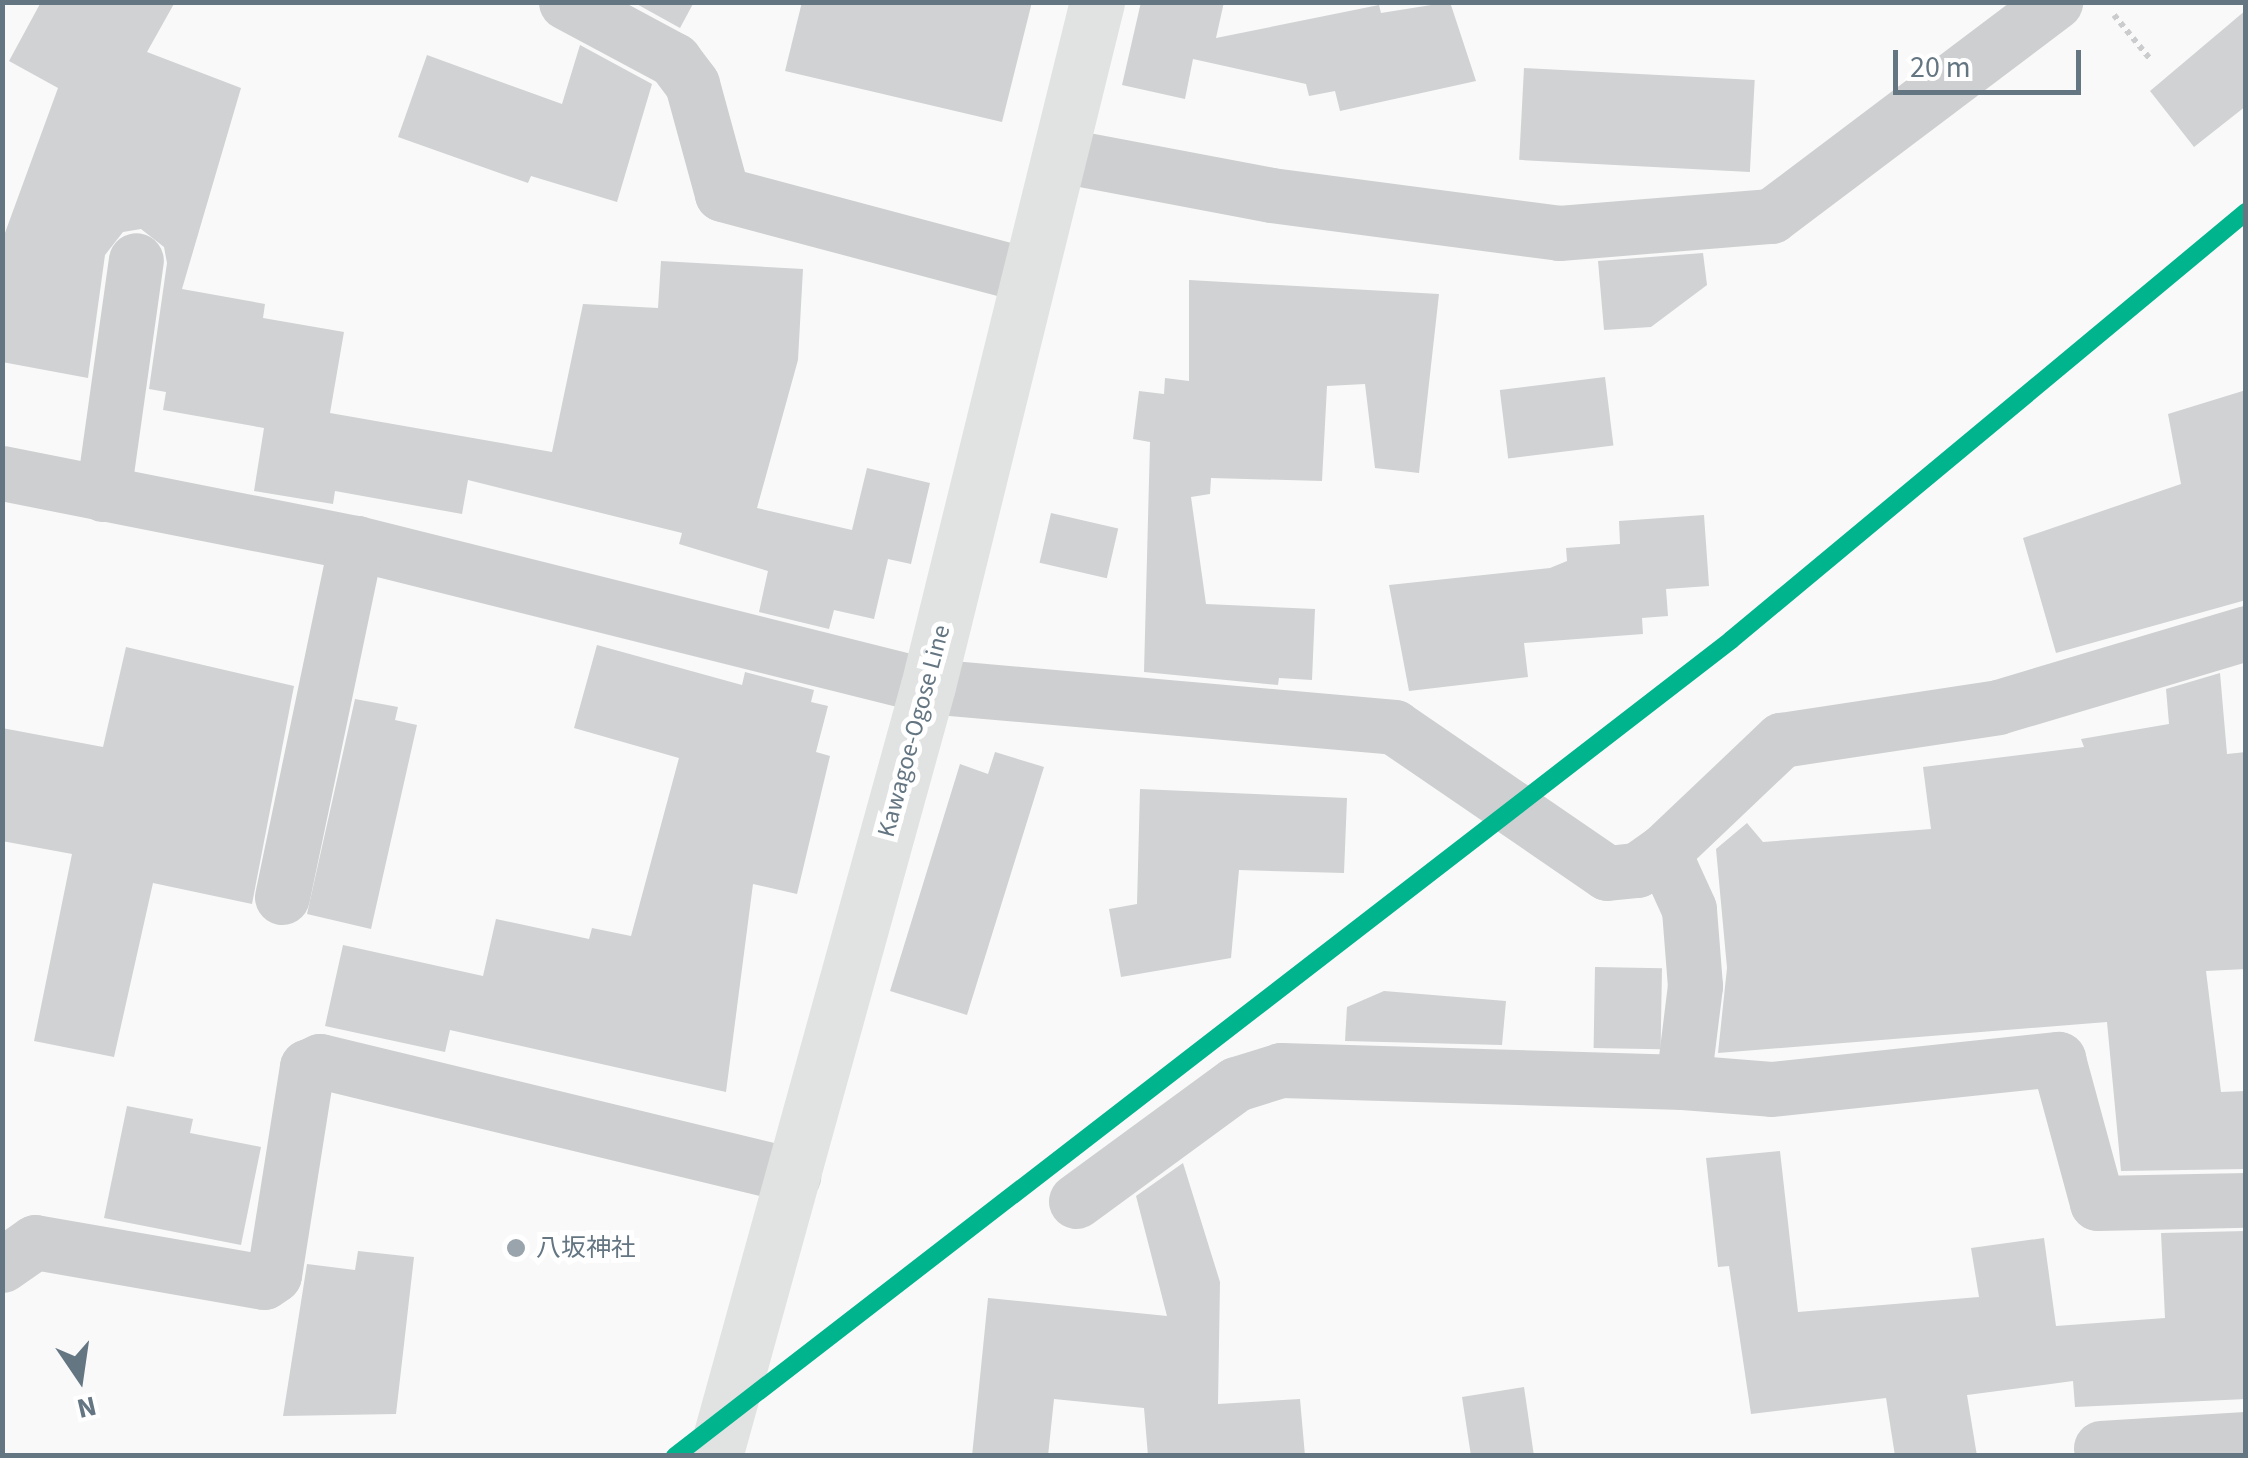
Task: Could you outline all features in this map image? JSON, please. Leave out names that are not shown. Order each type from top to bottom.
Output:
[{"type":"main road","name":"Kawagoe-Ogose Line","points":[[715,1456],[928,686],[1026,275],[1097,2]]},
{"type":"street","points":[[566,2],[674,60],[692,84],[722,194],[1026,275]]},
{"type":"street","points":[[1060,155],[1271,195],[1559,232],[1770,216],[2055,2]]},
{"type":"street","points":[[103,494],[136,260]]},
{"type":"street","points":[[2,474],[356,544],[928,686],[1394,727],[1606,874],[1637,870],[1663,852],[1781,740],[1998,707],[2246,633]]},
{"type":"street","points":[[282,897],[356,544]]},
{"type":"street","points":[[1663,852],[1689,909],[1695,986],[1683,1082]]},
{"type":"street","points":[[1076,1201],[1236,1084],[1281,1070],[1770,1088],[2058,1058],[2097,1203],[2246,1200]]},
{"type":"street","points":[[2,1265],[34,1242],[264,1282],[274,1275],[306,1068],[320,1061],[793,1175]]},
{"type":"street","points":[[2101,1448],[2246,1439]]},
{"type":"path","points":[[2103,2],[2152,60]]},
{"type":"building","points":[[41,2],[175,2],[147,52],[241,88],[182,289],[265,304],[263,318],[344,332],[330,413],[552,452],[583,304],[658,308],[661,261],[803,269],[798,360],[757,508],[852,530],[867,468],[930,483],[911,564],[888,559],[874,619],[834,610],[829,629],[759,612],[768,571],[679,544],[682,533],[468,480],[462,514],[335,491],[333,504],[254,491],[264,428],[163,410],[166,392],[149,389],[167,263],[164,247],[141,229],[123,232],[105,255],[88,378],[2,362],[2,241],[58,88],[9,61]]},
{"type":"building","points":[[633,2],[694,2],[680,28]]},
{"type":"building","points":[[802,2],[1032,2],[1002,122],[785,71]]},
{"type":"building","points":[[1141,2],[1224,2],[1216,38],[1379,5],[1381,13],[1450,2],[1476,81],[1340,111],[1335,91],[1309,96],[1306,84],[1193,59],[1185,99],[1122,85]]},
{"type":"building","points":[[2246,10],[2246,106],[2194,147],[2150,91]]},
{"type":"building","points":[[580,45],[652,84],[617,202],[531,176],[528,183],[398,137],[427,55],[562,104]]},
{"type":"building","points":[[1524,68],[1755,80],[1750,172],[1519,160]]},
{"type":"building","points":[[1703,253],[1707,285],[1651,327],[1604,330],[1598,261]]},
{"type":"building","points":[[1189,280],[1439,294],[1419,473],[1375,468],[1365,384],[1327,386],[1322,481],[1211,478],[1210,494],[1191,497],[1206,604],[1315,609],[1312,680],[1279,678],[1278,685],[1144,672],[1150,442],[1133,439],[1139,391],[1164,394],[1165,378],[1189,381]]},
{"type":"building","points":[[1605,377],[1613,445],[1508,458],[1500,390]]},
{"type":"building","points":[[2246,390],[2246,600],[2056,653],[2023,538],[2181,484],[2168,414]]},
{"type":"building","points":[[1051,513],[1118,529],[1107,578],[1040,563]]},
{"type":"building","points":[[1704,515],[1709,586],[1666,589],[1668,616],[1642,618],[1643,634],[1524,643],[1528,677],[1409,691],[1389,585],[1550,568],[1567,561],[1566,548],[1620,544],[1619,521]]},
{"type":"building","points":[[597,645],[742,685],[745,672],[814,690],[811,702],[828,706],[816,752],[830,756],[797,894],[753,884],[726,1092],[450,1030],[445,1052],[325,1026],[343,945],[483,976],[496,919],[589,939],[592,928],[631,936],[679,758],[574,728]]},
{"type":"building","points":[[126,647],[294,686],[252,904],[153,883],[114,1057],[34,1041],[72,854],[2,841],[2,728],[103,747]]},
{"type":"building","points":[[2220,673],[2227,754],[2246,752],[2246,969],[2206,971],[2221,1092],[2246,1091],[2246,1169],[2121,1171],[2107,1022],[1718,1053],[1727,968],[1716,849],[1747,823],[1763,842],[1931,829],[1923,767],[2084,747],[2081,739],[2169,724],[2166,689]]},
{"type":"building","points":[[355,699],[398,707],[395,720],[417,725],[371,929],[307,914]]},
{"type":"building","points":[[995,752],[1044,767],[967,1015],[890,991],[960,764],[988,774]]},
{"type":"building","points":[[1140,789],[1347,798],[1344,873],[1239,870],[1231,958],[1121,977],[1109,909],[1137,904]]},
{"type":"building","points":[[1595,967],[1662,968],[1661,1049],[1594,1048]]},
{"type":"building","points":[[1384,991],[1506,1001],[1502,1045],[1345,1041],[1347,1007]]},
{"type":"building","points":[[127,1106],[193,1119],[190,1133],[261,1147],[241,1245],[104,1218]]},
{"type":"building","points":[[1780,1151],[1798,1312],[1979,1297],[1971,1248],[2044,1238],[2056,1326],[2165,1318],[2161,1233],[2246,1231],[2246,1399],[2075,1407],[2073,1381],[1967,1395],[1977,1456],[1895,1456],[1886,1398],[1751,1414],[1729,1266],[1718,1267],[1706,1158]]},
{"type":"building","points":[[1183,1163],[1220,1282],[1218,1404],[1300,1399],[1305,1456],[1148,1456],[1144,1408],[1054,1399],[1048,1456],[972,1456],[988,1298],[1167,1316],[1136,1196]]},
{"type":"building","points":[[358,1251],[414,1257],[396,1414],[283,1416],[307,1264],[355,1270]]},
{"type":"building","points":[[1524,1387],[1534,1456],[1471,1456],[1462,1397]]},
{"type":"transit line","points":[[675,1456],[1731,640],[2246,212]]},
{"type":"place","name":"八坂神社","points":[[516,1248]]}]
